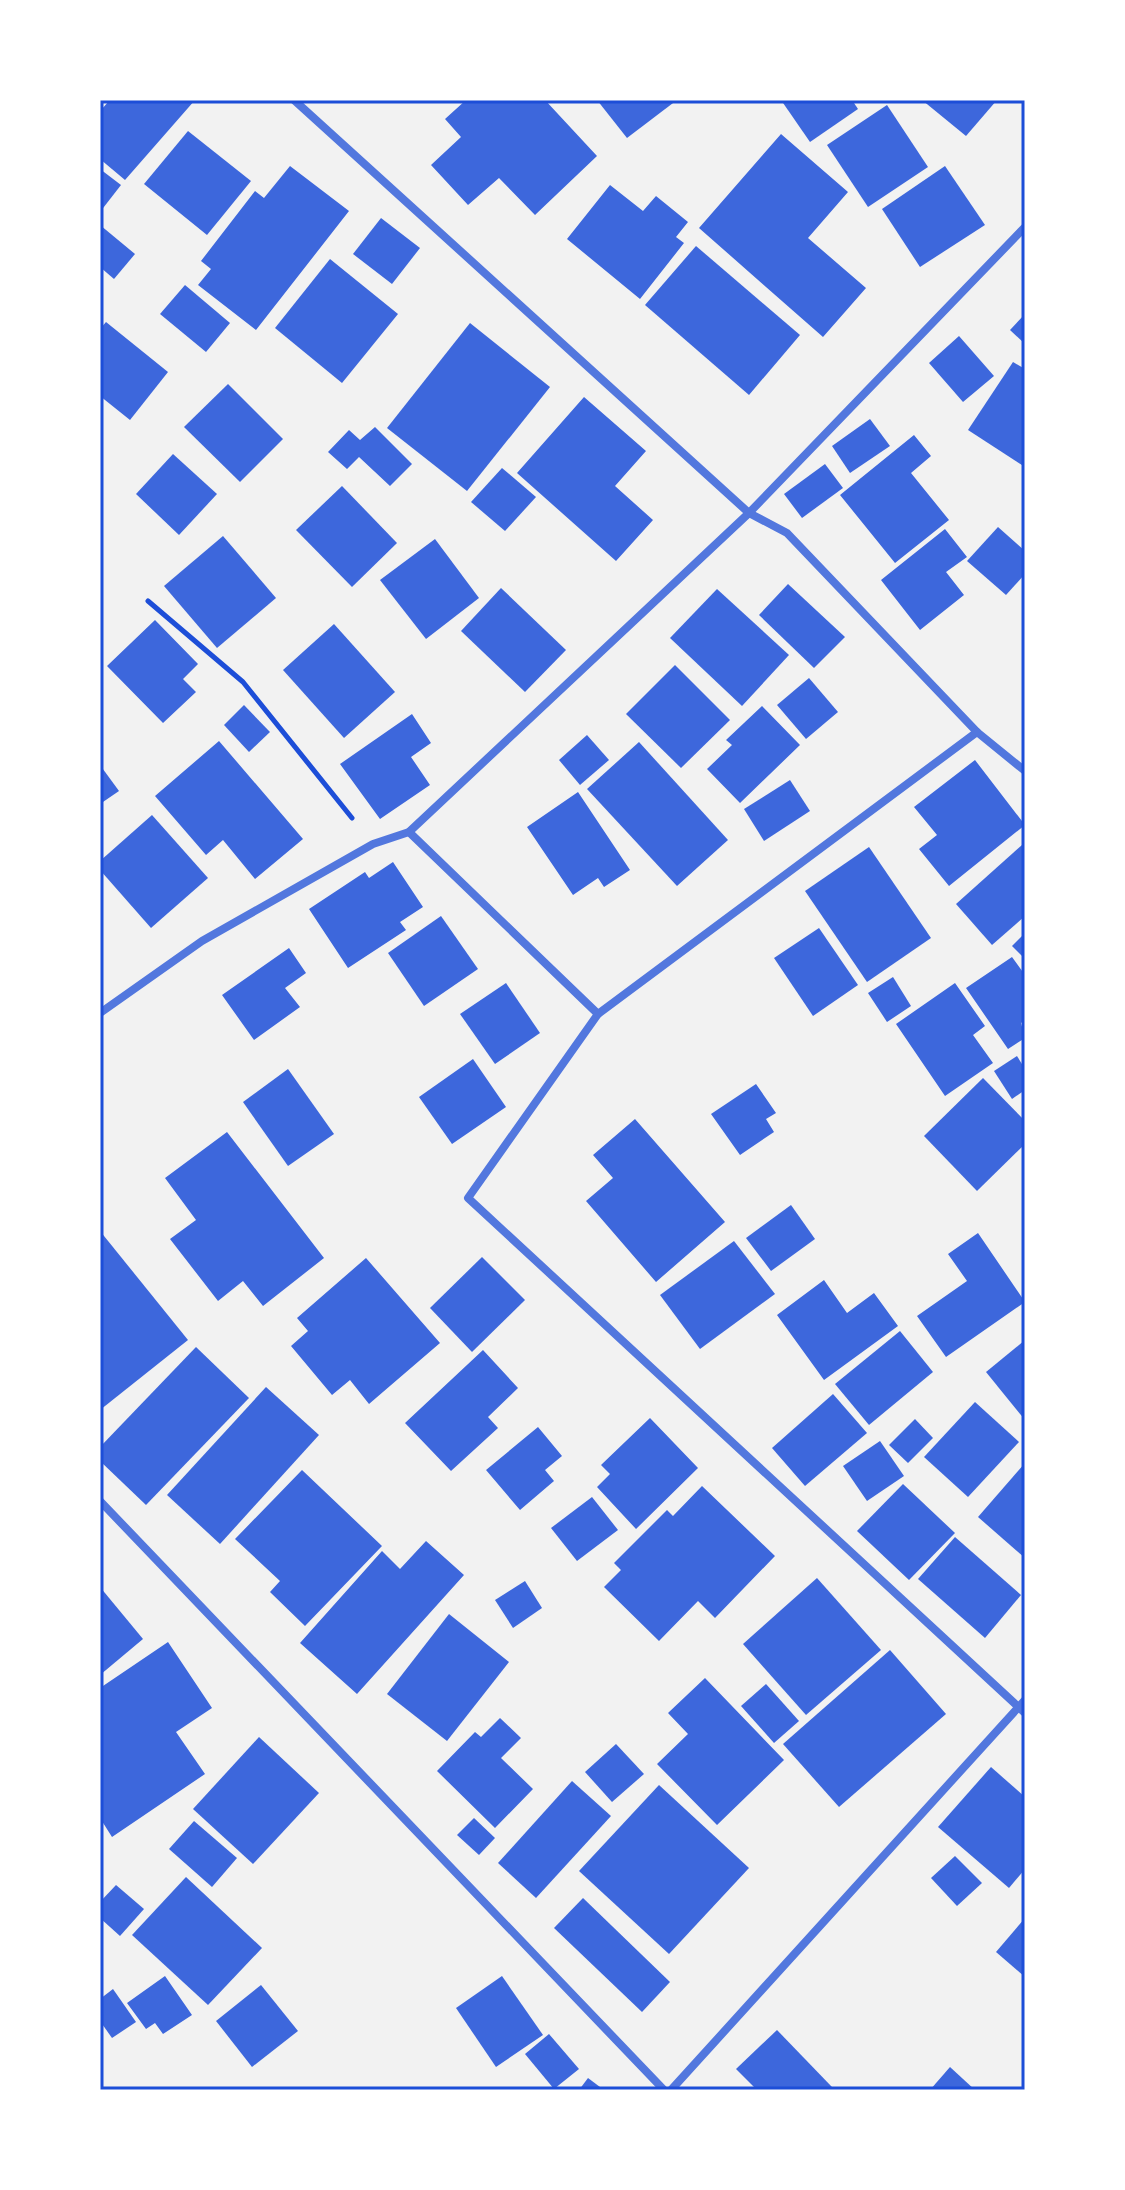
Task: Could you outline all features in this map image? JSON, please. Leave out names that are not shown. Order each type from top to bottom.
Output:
[{"type":"street","points":[[294,100],[749,513],[787,533],[977,732],[1025,771]]},
{"type":"street","points":[[100,1013],[202,941],[373,844],[409,832],[749,513],[1025,227]]},
{"type":"street","points":[[671,2090],[1023,1707],[468,1198],[598,1014],[977,732]]},
{"type":"street","points":[[409,832],[598,1014]]},
{"type":"street","points":[[100,1501],[664,2090]]},
{"type":"path","points":[[148,601],[243,682],[373,844]]},
{"type":"building","points":[[110,100],[195,100],[125,180],[100,159],[100,111]]},
{"type":"building","points":[[466,100],[545,100],[597,156],[535,215],[499,178],[468,205],[431,165],[461,137],[445,119]]},
{"type":"building","points":[[597,100],[677,100],[627,138]]},
{"type":"building","points":[[781,100],[852,100],[858,109],[810,142]]},
{"type":"building","points":[[922,100],[997,100],[966,136]]},
{"type":"building","points":[[887,105],[928,167],[868,207],[827,145]]},
{"type":"building","points":[[188,131],[251,181],[207,235],[144,184]]},
{"type":"building","points":[[781,134],[848,192],[808,238],[866,288],[823,337],[699,228]]},
{"type":"building","points":[[290,166],[349,211],[256,330],[198,285],[211,269],[201,261],[255,191],[264,198]]},
{"type":"building","points":[[945,166],[985,225],[920,267],[882,209]]},
{"type":"building","points":[[100,169],[121,185],[100,212]]},
{"type":"building","points":[[610,185],[643,211],[656,196],[688,222],[676,237],[684,243],[640,299],[567,239]]},
{"type":"building","points":[[381,218],[420,248],[392,284],[353,254]]},
{"type":"building","points":[[100,225],[135,254],[114,279],[100,267]]},
{"type":"building","points":[[696,246],[800,335],[749,395],[645,305]]},
{"type":"building","points":[[330,259],[398,314],[342,383],[275,328]]},
{"type":"building","points":[[185,285],[230,323],[206,352],[160,314]]},
{"type":"building","points":[[1025,314],[1025,344],[1010,330]]},
{"type":"building","points":[[106,322],[168,372],[130,420],[100,396],[100,329]]},
{"type":"building","points":[[470,323],[550,387],[467,491],[387,428]]},
{"type":"building","points":[[959,336],[994,376],[963,402],[929,363]]},
{"type":"building","points":[[1013,362],[1025,369],[1025,467],[968,430]]},
{"type":"building","points":[[228,384],[283,439],[240,482],[184,427]]},
{"type":"building","points":[[584,397],[646,451],[615,486],[653,520],[616,561],[517,473]]},
{"type":"building","points":[[870,419],[890,446],[850,473],[832,446]]},
{"type":"building","points":[[375,427],[412,464],[390,486],[359,457],[347,469],[328,452],[349,430],[360,440]]},
{"type":"building","points":[[914,435],[931,456],[911,473],[949,520],[895,563],[840,495]]},
{"type":"building","points":[[173,454],[217,494],[179,535],[136,494]]},
{"type":"building","points":[[825,464],[843,488],[802,518],[784,494]]},
{"type":"building","points":[[502,468],[536,497],[505,531],[471,502]]},
{"type":"building","points":[[342,486],[397,543],[352,587],[296,530]]},
{"type":"building","points":[[998,527],[1025,551],[1025,574],[1006,595],[967,561]]},
{"type":"building","points":[[945,529],[967,557],[946,572],[964,595],[920,630],[881,580]]},
{"type":"building","points":[[223,536],[276,598],[217,648],[164,586]]},
{"type":"building","points":[[435,539],[479,598],[426,639],[380,580]]},
{"type":"building","points":[[788,584],[845,637],[814,668],[759,615]]},
{"type":"building","points":[[501,588],[566,650],[525,692],[461,631]]},
{"type":"building","points":[[717,589],[789,655],[742,706],[670,638]]},
{"type":"building","points":[[155,620],[198,664],[183,679],[196,692],[163,723],[107,666]]},
{"type":"building","points":[[334,624],[395,692],[344,738],[283,670]]},
{"type":"building","points":[[675,665],[730,720],[681,768],[626,714]]},
{"type":"building","points":[[809,678],[838,712],[806,739],[777,705]]},
{"type":"building","points":[[244,705],[270,732],[249,752],[224,725]]},
{"type":"building","points":[[762,706],[800,745],[740,803],[707,769],[732,745],[726,740]]},
{"type":"building","points":[[412,714],[431,743],[411,757],[430,785],[380,819],[340,764]]},
{"type":"building","points":[[587,735],[609,760],[580,785],[559,760]]},
{"type":"building","points":[[219,741],[303,839],[255,879],[223,840],[206,855],[155,796]]},
{"type":"building","points":[[639,742],[728,840],[677,886],[587,789]]},
{"type":"building","points":[[975,760],[1025,825],[949,886],[919,849],[937,835],[914,807]]},
{"type":"building","points":[[100,765],[119,791],[100,804]]},
{"type":"building","points":[[790,780],[810,811],[764,841],[744,809]]},
{"type":"building","points":[[578,792],[630,870],[604,887],[598,878],[573,895],[527,827]]},
{"type":"building","points":[[152,815],[208,878],[151,928],[100,870],[100,861]]},
{"type":"building","points":[[1022,845],[1025,916],[992,945],[956,904]]},
{"type":"building","points":[[869,847],[931,938],[867,982],[805,891]]},
{"type":"building","points":[[393,862],[423,907],[400,922],[406,930],[348,968],[309,909],[365,872],[369,878]]},
{"type":"building","points":[[441,916],[478,969],[424,1006],[388,953]]},
{"type":"building","points":[[819,928],[858,985],[813,1016],[774,958]]},
{"type":"building","points":[[1025,933],[1025,959],[1012,946]]},
{"type":"building","points":[[289,948],[306,973],[285,988],[300,1007],[254,1040],[222,995]]},
{"type":"building","points":[[1012,957],[1025,975],[1025,1020],[1021,1023],[1025,1038],[1008,1049],[966,988]]},
{"type":"building","points":[[893,977],[911,1006],[887,1022],[868,993]]},
{"type":"building","points":[[506,983],[540,1033],[495,1064],[460,1014]]},
{"type":"building","points":[[955,983],[985,1026],[973,1035],[993,1063],[945,1096],[896,1024]]},
{"type":"building","points":[[1017,1056],[1025,1069],[1025,1090],[1012,1099],[994,1071]]},
{"type":"building","points":[[473,1059],[506,1107],[452,1144],[419,1097]]},
{"type":"building","points":[[288,1069],[334,1134],[288,1166],[243,1102]]},
{"type":"building","points":[[983,1078],[1025,1121],[1025,1144],[977,1191],[924,1136]]},
{"type":"building","points":[[756,1084],[776,1113],[766,1119],[774,1132],[740,1155],[711,1114]]},
{"type":"building","points":[[635,1119],[725,1222],[656,1282],[586,1201],[613,1178],[593,1155]]},
{"type":"building","points":[[227,1132],[324,1258],[263,1306],[243,1281],[218,1301],[170,1239],[196,1220],[165,1178]]},
{"type":"building","points":[[791,1205],[815,1239],[771,1271],[746,1238]]},
{"type":"building","points":[[100,1231],[188,1340],[100,1410]]},
{"type":"building","points":[[978,1233],[1025,1302],[946,1357],[917,1316],[967,1281],[948,1254]]},
{"type":"building","points":[[734,1241],[775,1294],[700,1349],[660,1295]]},
{"type":"building","points":[[482,1257],[525,1300],[472,1352],[430,1308]]},
{"type":"building","points":[[366,1258],[440,1343],[369,1404],[350,1380],[332,1395],[291,1346],[308,1331],[297,1318]]},
{"type":"building","points":[[824,1280],[847,1313],[874,1293],[898,1326],[824,1380],[777,1315]]},
{"type":"building","points":[[900,1331],[933,1372],[869,1425],[835,1384]]},
{"type":"building","points":[[1025,1340],[1025,1420],[986,1372]]},
{"type":"building","points":[[196,1347],[249,1398],[146,1505],[100,1461],[100,1447]]},
{"type":"building","points":[[483,1350],[518,1388],[488,1417],[498,1428],[451,1471],[405,1423]]},
{"type":"building","points":[[266,1387],[319,1435],[220,1544],[167,1495]]},
{"type":"building","points":[[833,1394],[867,1433],[805,1486],[772,1448]]},
{"type":"building","points":[[975,1402],[1019,1442],[968,1497],[924,1457]]},
{"type":"building","points":[[650,1418],[698,1468],[636,1529],[597,1487],[610,1474],[601,1465]]},
{"type":"building","points":[[915,1419],[933,1438],[908,1463],[889,1445]]},
{"type":"building","points":[[538,1427],[562,1456],[545,1470],[554,1481],[520,1510],[486,1470]]},
{"type":"building","points":[[880,1441],[904,1476],[867,1501],[843,1466]]},
{"type":"building","points":[[1025,1463],[1025,1558],[978,1517]]},
{"type":"building","points":[[302,1470],[382,1546],[305,1626],[270,1592],[280,1581],[235,1539]]},
{"type":"building","points":[[903,1484],[955,1533],[909,1580],[857,1531]]},
{"type":"building","points":[[702,1486],[775,1556],[715,1618],[698,1601],[659,1641],[604,1587],[621,1570],[614,1563],[667,1510],[673,1516]]},
{"type":"building","points":[[592,1497],[618,1530],[577,1561],[551,1528]]},
{"type":"building","points":[[955,1537],[1021,1595],[985,1638],[918,1579]]},
{"type":"building","points":[[426,1541],[464,1575],[357,1694],[300,1643],[382,1551],[400,1569]]},
{"type":"building","points":[[817,1578],[881,1650],[806,1715],[743,1644]]},
{"type":"building","points":[[525,1581],[542,1608],[513,1628],[495,1600]]},
{"type":"building","points":[[100,1587],[143,1639],[100,1675]]},
{"type":"building","points":[[449,1614],[509,1662],[447,1741],[387,1694]]},
{"type":"building","points":[[168,1642],[212,1708],[176,1732],[205,1774],[112,1837],[100,1818],[100,1688]]},
{"type":"building","points":[[890,1650],[946,1714],[839,1807],[783,1744]]},
{"type":"building","points":[[705,1678],[784,1760],[717,1825],[657,1764],[688,1734],[668,1713]]},
{"type":"building","points":[[766,1684],[799,1721],[774,1743],[741,1706]]},
{"type":"building","points":[[500,1718],[521,1738],[501,1758],[533,1789],[495,1828],[437,1771],[475,1732],[481,1737]]},
{"type":"building","points":[[259,1737],[319,1793],[253,1864],[193,1809]]},
{"type":"building","points":[[616,1744],[644,1774],[612,1802],[585,1772]]},
{"type":"building","points":[[991,1767],[1025,1797],[1025,1869],[1009,1888],[938,1827]]},
{"type":"building","points":[[572,1781],[611,1816],[536,1898],[498,1863]]},
{"type":"building","points":[[659,1785],[749,1868],[669,1954],[579,1871]]},
{"type":"building","points":[[474,1818],[495,1838],[479,1855],[457,1835]]},
{"type":"building","points":[[194,1821],[237,1858],[212,1887],[169,1849]]},
{"type":"building","points":[[955,1856],[982,1883],[957,1906],[931,1878]]},
{"type":"building","points":[[186,1877],[262,1948],[208,2005],[132,1935]]},
{"type":"building","points":[[116,1885],[144,1909],[120,1936],[100,1918],[100,1902]]},
{"type":"building","points":[[583,1898],[670,1982],[642,2012],[554,1928]]},
{"type":"building","points":[[1025,1918],[1025,1977],[996,1952]]},
{"type":"building","points":[[165,1976],[192,2015],[163,2034],[155,2023],[146,2029],[127,2003]]},
{"type":"building","points":[[502,1976],[543,2035],[496,2067],[456,2008]]},
{"type":"building","points":[[261,1985],[298,2031],[252,2067],[216,2021]]},
{"type":"building","points":[[113,1989],[136,2022],[112,2038],[100,2021],[100,1999]]},
{"type":"building","points":[[777,2030],[832,2087],[829,2090],[757,2090],[736,2069]]},
{"type":"building","points":[[549,2034],[579,2069],[554,2089],[525,2054]]},
{"type":"building","points":[[950,2067],[975,2090],[930,2090]]},
{"type":"building","points":[[588,2078],[604,2090],[579,2090]]}]
